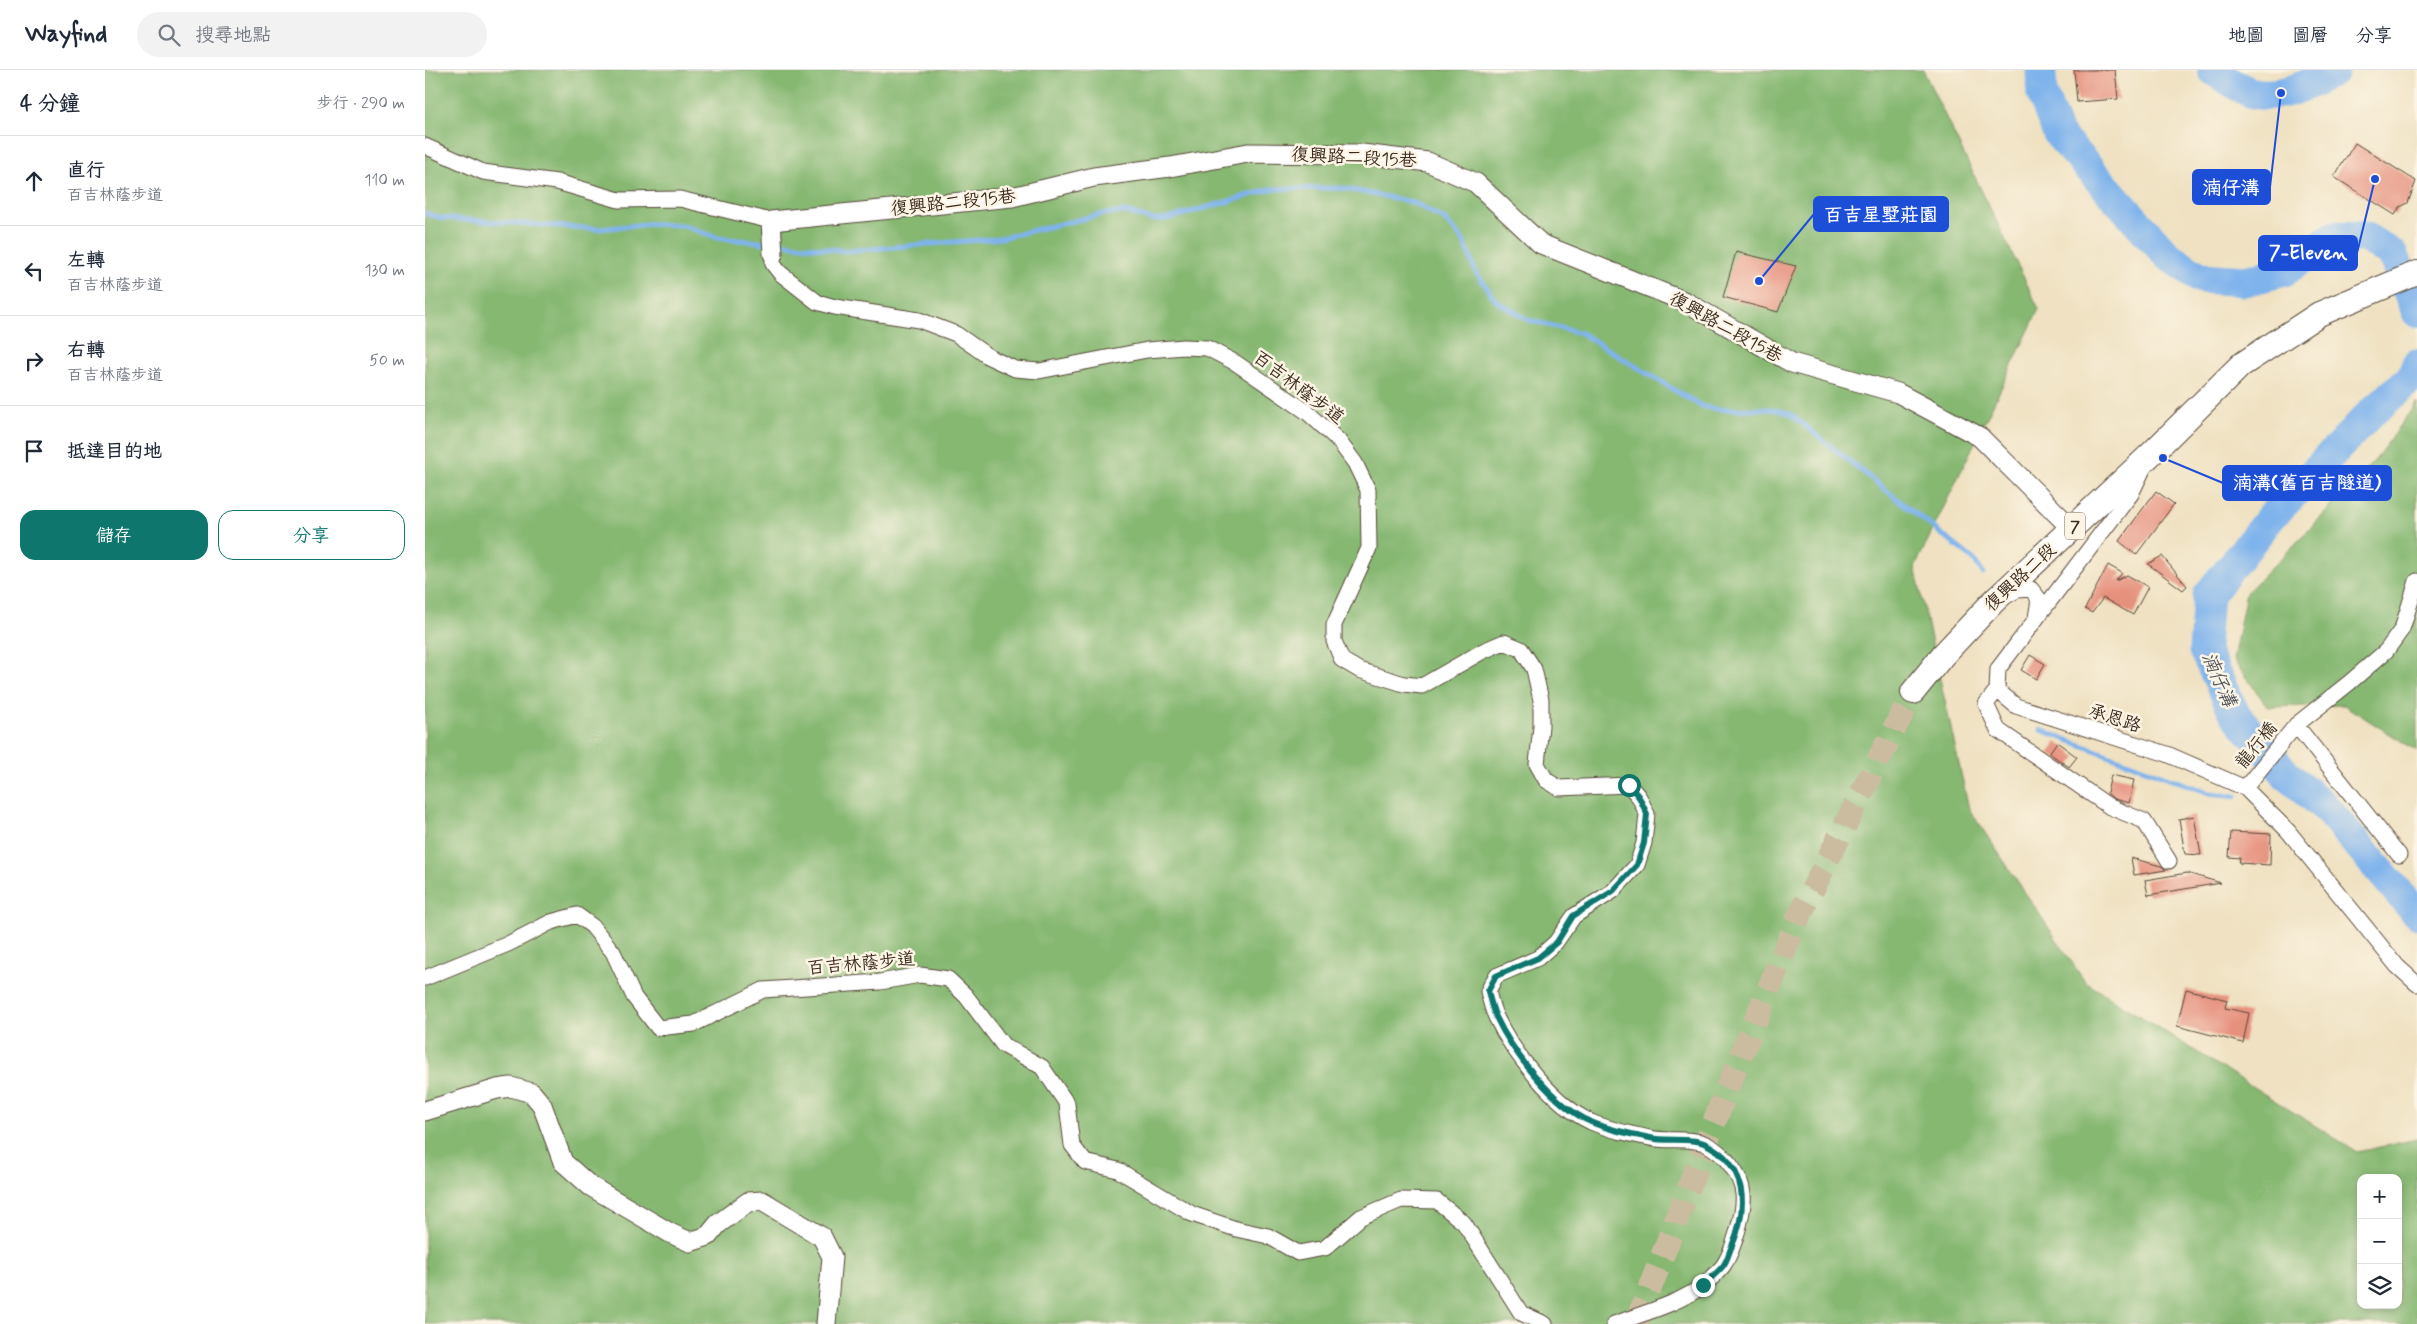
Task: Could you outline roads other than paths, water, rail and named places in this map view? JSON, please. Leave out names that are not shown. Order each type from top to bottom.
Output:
[{"type":"main road","name":"復興路二段","points":[[1913,692],[1943,655],[1993,602],[2150,455],[2241,365],[2319,314],[2417,273]]},
{"type":"street","points":[[425,146],[483,172],[557,182],[619,200],[680,199],[771,221],[773,254]]},
{"type":"street","name":"復興路二段15巷","points":[[771,221],[1012,197],[1094,177],[1170,167],[1248,153],[1362,154],[1428,162],[1476,182],[1541,244],[1686,302],[1792,363],[1898,392],[1981,437],[2072,528]]},
{"type":"street","name":"百吉林蔭步道","points":[[773,254],[773,264],[780,273],[817,302],[835,307],[919,320],[956,334],[989,357],[1015,369],[1039,370],[1147,350],[1184,347],[1207,348],[1236,363],[1307,412],[1338,440],[1355,463],[1368,490],[1369,548],[1334,625],[1334,641],[1341,660],[1359,670],[1404,684],[1422,686],[1483,651],[1504,642],[1521,649],[1534,668],[1541,700],[1541,726],[1537,764],[1547,780],[1559,788],[1629,785],[1639,797],[1647,814],[1644,843],[1637,865],[1613,891],[1573,916],[1557,942],[1538,958],[1496,976],[1488,991],[1495,1015],[1507,1038],[1539,1079],[1564,1104],[1590,1122],[1614,1130],[1653,1139],[1705,1143],[1717,1152],[1737,1173],[1743,1195],[1737,1234],[1723,1266],[1703,1285],[1671,1303],[1614,1324]]},
{"type":"street","points":[[2150,455],[2131,494],[1998,669],[1997,690],[1986,704],[1998,730],[2110,807],[2144,821],[2169,861]]},
{"type":"street","points":[[2072,528],[2089,548]]},
{"type":"street","name":"龍行橋","points":[[2245,788],[2296,725],[2386,651],[2402,629],[2417,581]]},
{"type":"street","points":[[1993,602],[2018,590],[2031,589],[2039,599],[2036,618]]},
{"type":"street","name":"承恩路","points":[[1997,690],[2016,706],[2167,754],[2245,788],[2288,831],[2397,966],[2417,984]]},
{"type":"street","points":[[2296,725],[2399,856]]},
{"type":"street","name":"百吉林蔭步道","points":[[425,978],[508,944],[551,922],[577,915],[591,926],[613,952],[633,997],[658,1028],[693,1024],[763,990],[880,982],[920,975],[948,979],[966,996],[1003,1046],[1042,1067],[1067,1104],[1072,1145],[1085,1162],[1118,1170],[1192,1214],[1236,1229],[1267,1236],[1298,1253],[1325,1248],[1361,1217],[1401,1200],[1437,1201],[1464,1223],[1521,1313],[1545,1324]]},
{"type":"street","points":[[425,1111],[511,1087],[532,1093],[542,1105],[563,1162],[590,1186],[670,1233],[690,1242],[708,1236],[719,1224],[748,1202],[762,1201],[776,1212],[822,1237],[831,1257],[826,1324]]},
{"type":"waterway","name":"湳仔溝","points":[[2041,70],[2042,94],[2058,134],[2167,255],[2201,278],[2245,281],[2285,271],[2334,236],[2365,237],[2392,254],[2417,312]]},
{"type":"waterway","name":"湳仔溝","points":[[2213,70],[2244,89],[2253,93],[2263,94],[2274,94],[2295,89],[2334,70]]},
{"type":"waterway","points":[[777,243],[847,251],[1001,238],[1103,214],[1126,212],[1153,220],[1167,219],[1271,189],[1342,188],[1412,202],[1444,219],[1463,240],[1476,272],[1496,301],[1528,320],[1581,333],[1699,405],[1721,409],[1768,409],[1790,414],[1973,559],[1983,573]]},
{"type":"waterway","points":[[425,213],[440,218],[598,229],[650,224],[681,225],[718,238],[768,243]]},
{"type":"waterway","name":"湳仔溝","points":[[2417,364],[2412,377],[2370,414],[2271,517],[2208,595],[2204,650],[2235,714],[2287,775],[2324,806],[2417,914]]},
{"type":"waterway","points":[[2041,730],[2209,793],[2236,796]]},
{"type":"waterway","points":[[2277,784],[2287,775]]},
{"type":"tunnel","points":[[1636,1324],[1727,1089],[1798,918],[1913,692]]},
{"type":"place","name":"湳仔溝","points":[[2281,93]]},
{"type":"place","name":"7-Eleven","points":[[2375,179]]},
{"type":"place","name":"百吉星墅莊園","points":[[1759,281]]},
{"type":"place","name":"湳溝(舊百吉隧道)","points":[[2163,458]]}]
